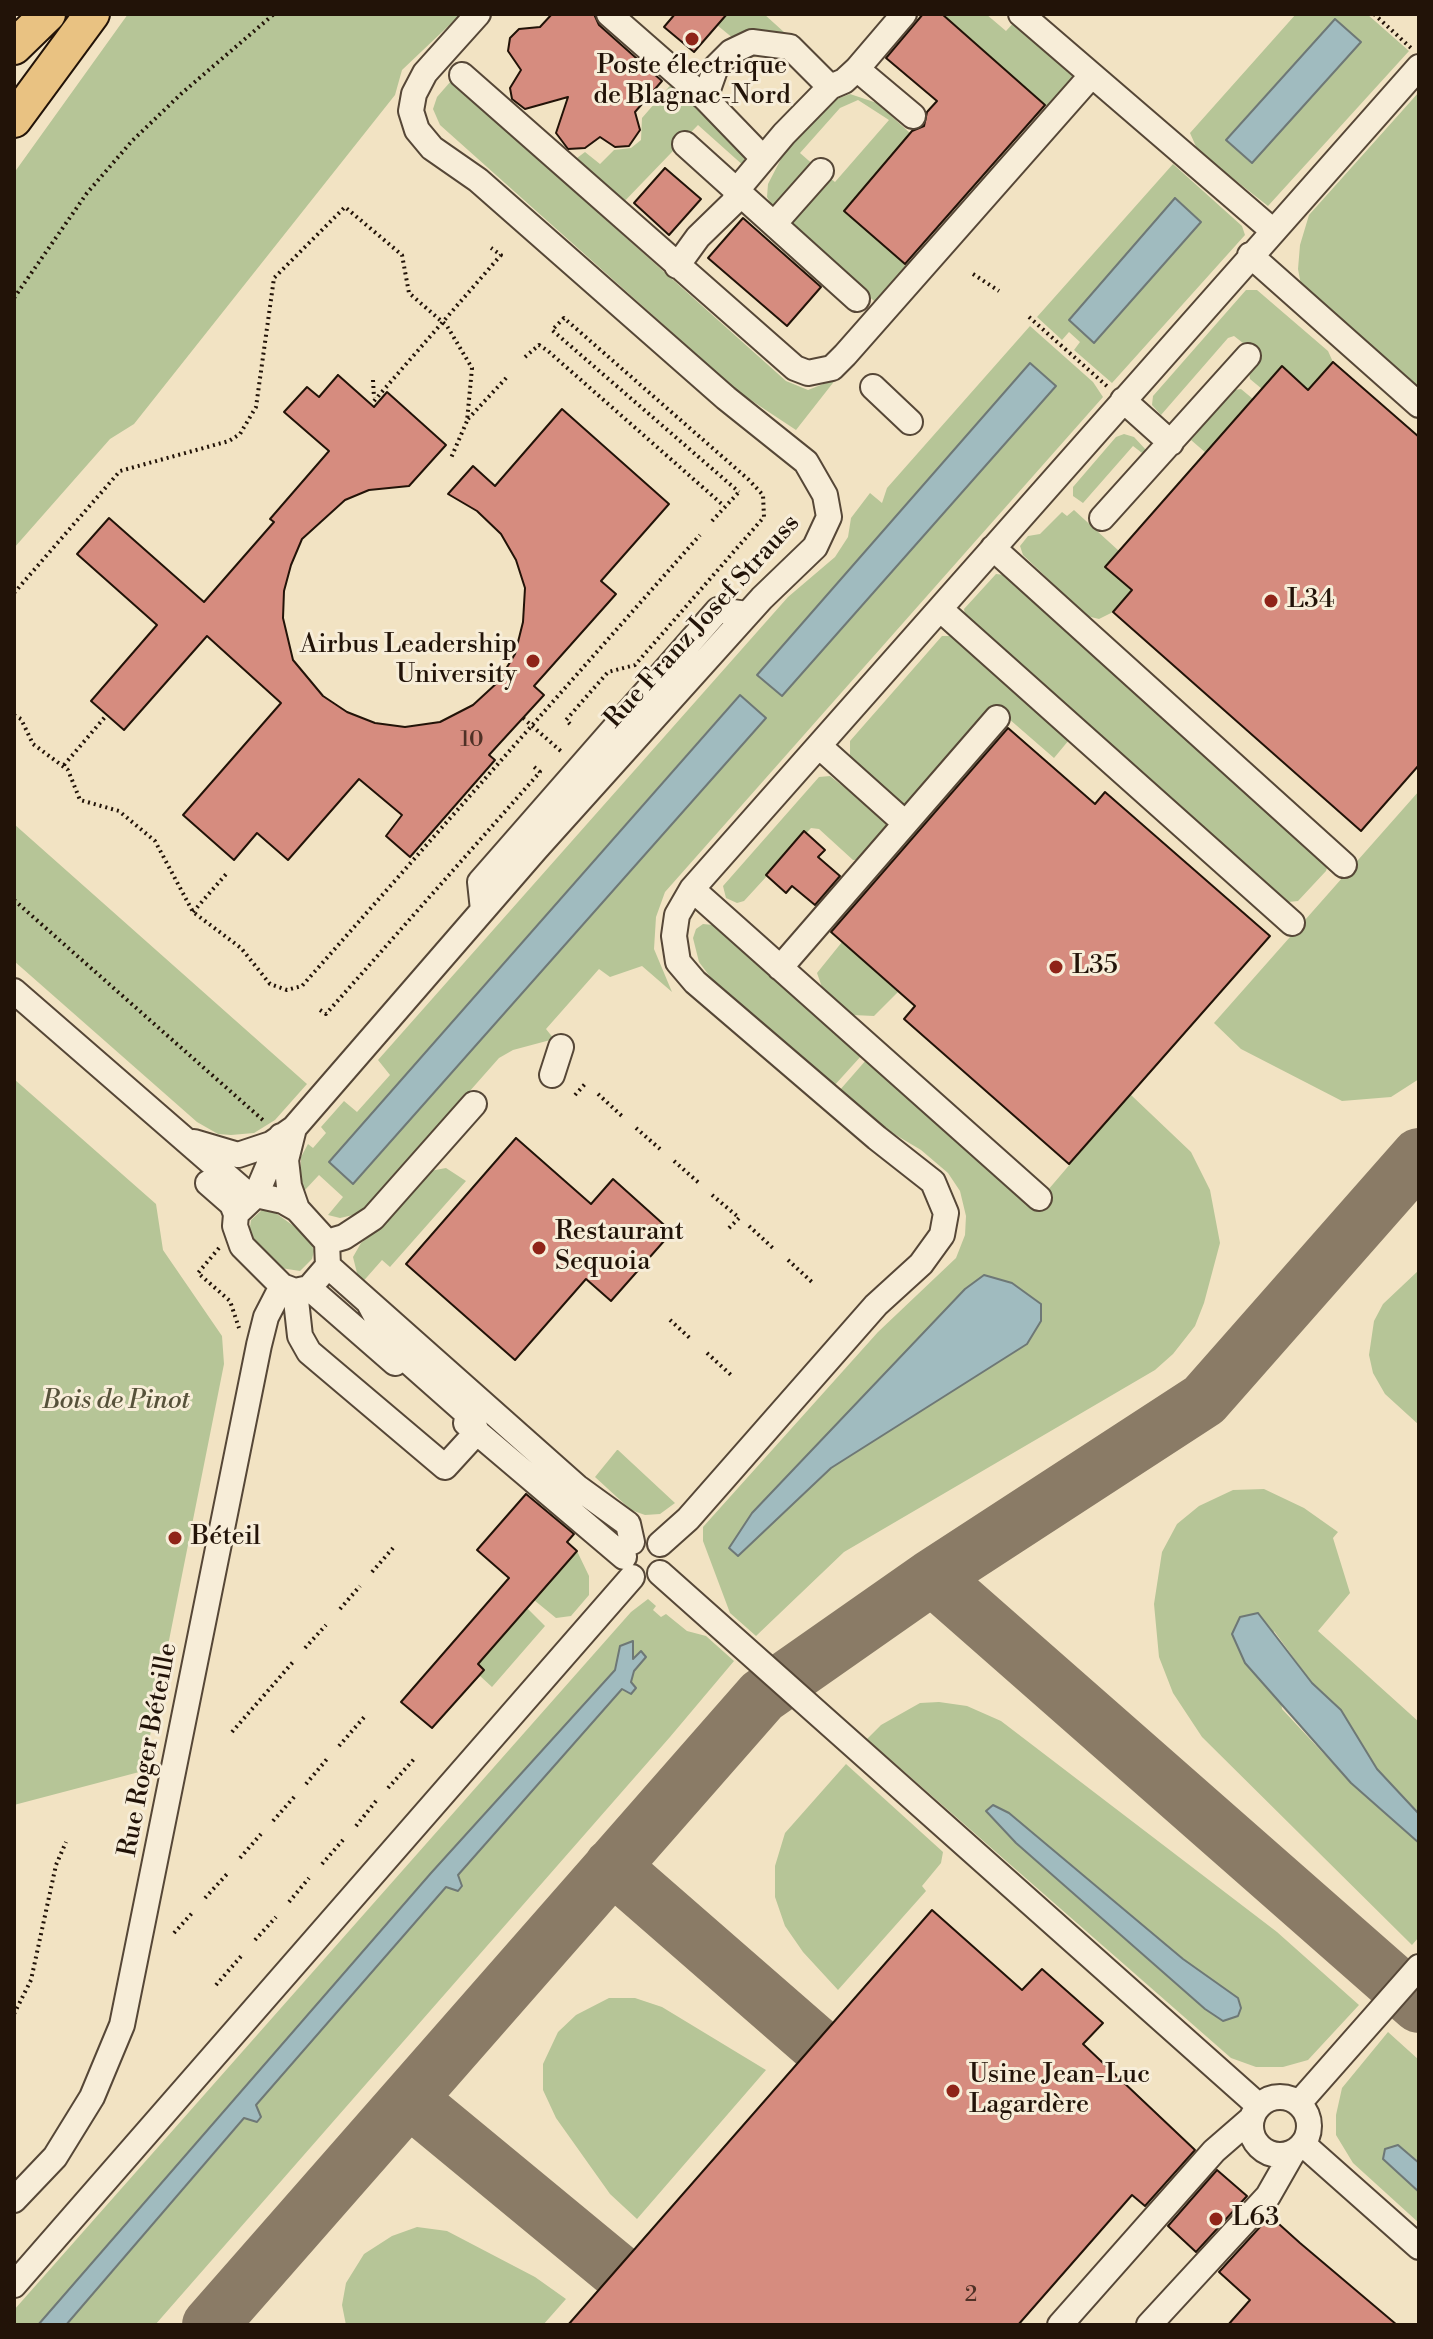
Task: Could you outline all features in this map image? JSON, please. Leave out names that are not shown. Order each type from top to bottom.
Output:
[{"type":"highway","points":[[14,47],[48,14]]},
{"type":"highway","points":[[14,120],[92,14]]},
{"type":"street","name":"Rue Franz Josef Strauss","points":[[282,1130],[747,614],[824,533],[829,517],[818,479],[806,462],[726,398],[478,180],[432,148],[417,130],[411,111],[414,94],[425,73],[478,14]]},
{"type":"street","points":[[609,14],[705,98],[763,158]]},
{"type":"street","points":[[677,266],[696,225],[734,202],[737,190],[763,158],[830,87],[844,81],[857,69],[904,14]]},
{"type":"street","points":[[1021,14],[1272,230]]},
{"type":"street","points":[[705,98],[716,67],[731,52],[752,42],[790,47],[830,87]]},
{"type":"street","points":[[660,1544],[688,1519],[876,1305],[921,1264],[942,1235],[946,1213],[933,1182],[695,982],[678,962],[674,936],[677,915],[692,889],[1419,67]]},
{"type":"street","points":[[857,69],[913,116]]},
{"type":"street","points":[[462,75],[795,368],[808,373],[832,368],[1091,76]]},
{"type":"street","points":[[685,144],[857,299]]},
{"type":"street","points":[[774,224],[821,171]]},
{"type":"street","points":[[1250,255],[1419,405]]},
{"type":"street","points":[[1102,518],[1248,356]]},
{"type":"street","points":[[873,387],[910,422]]},
{"type":"street","points":[[1123,400],[1171,443]]},
{"type":"street","points":[[993,548],[1344,865]]},
{"type":"street","points":[[940,609],[1292,923]]},
{"type":"street","points":[[483,910],[480,882],[718,610],[747,614]]},
{"type":"street","points":[[780,968],[997,718]]},
{"type":"street","points":[[819,746],[905,823]]},
{"type":"street","points":[[692,889],[1039,1198]]},
{"type":"street","points":[[14,991],[180,1137],[248,1202]]},
{"type":"street","points":[[14,1013],[232,1204],[283,1201],[297,1209]]},
{"type":"street","points":[[552,1075],[561,1047]]},
{"type":"street","points":[[328,1254],[373,1218],[474,1104]]},
{"type":"street","points":[[282,1130],[235,1226],[242,1246],[477,1432],[561,1506],[629,1558],[649,1580],[660,1573],[666,1557],[660,1544],[649,1538],[629,1558]]},
{"type":"street","points":[[180,1137],[238,1155],[263,1148],[282,1130]]},
{"type":"street","points":[[14,2285],[619,1596],[629,1558],[628,1524],[577,1487],[369,1303],[328,1254],[297,1209],[289,1186],[282,1130]]},
{"type":"street","name":"Rue Roger Béteille","points":[[14,2200],[55,2157],[92,2097],[122,2025],[259,1345],[270,1308],[328,1254]]},
{"type":"street","points":[[295,1288],[300,1336],[309,1352],[445,1467],[477,1432]]},
{"type":"street","points":[[369,1303],[393,1348],[471,1417],[477,1432]]},
{"type":"street","points":[[660,1573],[1255,2112]]},
{"type":"street","points":[[1299,2103],[1419,1967]]},
{"type":"street","points":[[1060,2325],[1214,2151],[1255,2112],[1271,2098],[1286,2097],[1299,2103],[1308,2114],[1310,2126],[1268,2196],[1149,2325]]},
{"type":"street","points":[[1255,2112],[1251,2133],[1259,2148],[1280,2157],[1298,2149]]},
{"type":"street","points":[[1298,2149],[1419,2247]]},
{"type":"path","points":[[14,298],[87,193],[132,141],[182,93],[274,14]]},
{"type":"path","points":[[1374,14],[1419,56]]},
{"type":"path","points":[[14,593],[120,471],[229,441],[240,434],[256,407],[274,278],[345,207],[402,255],[409,293],[456,337],[472,368],[467,421],[451,458]]},
{"type":"path","points":[[373,380],[374,401],[501,255],[491,248]]},
{"type":"path","points":[[973,274],[999,291]]},
{"type":"path","points":[[1029,317],[1123,400]]},
{"type":"path","points":[[570,724],[566,720],[608,672],[635,665],[764,517],[763,495],[749,480],[564,318],[552,330],[738,492],[712,521]]},
{"type":"path","points":[[525,357],[539,345],[548,351],[724,506]]},
{"type":"path","points":[[467,421],[508,376]]},
{"type":"path","points":[[14,715],[21,719],[33,744],[64,765],[80,800],[119,811],[155,841],[193,912],[241,948],[270,984],[287,990],[302,986],[700,535]]},
{"type":"path","points":[[64,765],[105,717]]},
{"type":"path","points":[[523,718],[580,768]]},
{"type":"path","points":[[320,1010],[326,1014],[540,772],[533,766]]},
{"type":"path","points":[[193,912],[227,873]]},
{"type":"path","points":[[14,900],[282,1130]]},
{"type":"path","points":[[575,1095],[585,1084]]},
{"type":"path","points":[[598,1094],[623,1117]]},
{"type":"path","points":[[636,1128],[660,1149]]},
{"type":"path","points":[[674,1161],[699,1183]]},
{"type":"path","points":[[712,1195],[738,1217],[729,1228]]},
{"type":"path","points":[[749,1226],[775,1250]]},
{"type":"path","points":[[221,1246],[198,1273],[230,1301],[237,1314],[238,1335]]},
{"type":"path","points":[[788,1260],[813,1283]]},
{"type":"path","points":[[670,1320],[692,1340]]},
{"type":"path","points":[[707,1353],[731,1375]]},
{"type":"path","points":[[372,1572],[393,1548]]},
{"type":"path","points":[[340,1609],[360,1586]]},
{"type":"path","points":[[305,1648],[326,1625]]},
{"type":"path","points":[[232,1732],[293,1662]]},
{"type":"path","points":[[339,1746],[366,1715]]},
{"type":"path","points":[[388,1788],[415,1758]]},
{"type":"path","points":[[306,1784],[327,1759]]},
{"type":"path","points":[[273,1821],[295,1796]]},
{"type":"path","points":[[356,1826],[376,1801]]},
{"type":"path","points":[[240,1858],[261,1834]]},
{"type":"path","points":[[322,1864],[343,1840]]},
{"type":"path","points":[[14,2014],[31,1980],[56,1865],[66,1842]]},
{"type":"path","points":[[205,1898],[228,1873]]},
{"type":"path","points":[[289,1902],[309,1878]]},
{"type":"path","points":[[174,1933],[194,1911]]},
{"type":"path","points":[[255,1940],[276,1917]]},
{"type":"path","points":[[216,1985],[243,1954]]},
{"type":"green space","points":[[128,14],[461,14],[402,70],[395,95],[134,424],[110,439],[14,548],[14,173]]},
{"type":"green space","points":[[720,14],[764,14],[785,33],[751,30],[734,39],[717,25]]},
{"type":"green space","points":[[942,14],[986,14],[1006,31],[1017,19],[1083,78],[881,307],[785,223],[826,175],[835,182],[889,120],[858,100],[840,108],[800,153],[816,167],[776,213],[767,197],[768,184],[783,155],[834,100],[850,94],[877,103],[910,133],[844,211],[907,266],[1047,107]]},
{"type":"green space","points":[[1296,14],[1367,14],[1409,51],[1268,206],[1198,151],[1190,133]],"holes":[[[1335,19],[1360,42],[1252,163],[1226,139]]]},
{"type":"green space","points":[[484,77],[577,158],[585,152],[600,164],[614,150],[631,148],[641,140],[642,118],[674,81],[743,151],[745,167],[698,125],[618,208],[477,84]]},
{"type":"green space","points":[[451,81],[786,381],[808,390],[836,379],[796,430],[740,393],[440,125],[433,109],[437,97]]},
{"type":"green space","points":[[1419,92],[1419,389],[1301,285],[1298,269],[1300,245],[1309,215]]},
{"type":"green space","points":[[1173,164],[1242,226],[1245,235],[1112,383],[1074,350],[1080,342],[1069,332],[1062,340],[1037,317]],"holes":[[[1176,198],[1201,222],[1094,342],[1069,320]]]},
{"type":"green space","points":[[1246,290],[1257,290],[1328,351],[1333,362],[1308,390],[1282,367],[1262,389],[1250,379],[1249,372],[1261,357],[1234,336],[1228,338],[1161,415],[1152,405],[1153,396]]},
{"type":"green space","points":[[1030,326],[1093,382],[1103,397],[665,892],[656,917],[654,949],[672,992],[642,966],[610,977],[599,969],[546,1029],[554,1039],[513,1050],[499,1058],[362,1213],[340,1218],[328,1215],[343,1197],[319,1175],[304,1191],[301,1177],[301,1157],[308,1144],[313,1148],[326,1133],[321,1127],[344,1101],[357,1112],[390,1075],[378,1060],[788,597],[835,557],[848,537],[851,518],[870,493],[882,503],[887,488]],"holes":[[[739,695],[765,718],[353,1184],[329,1162]]]},
{"type":"green space","points":[[1241,389],[1253,399],[1206,453],[1191,440],[1234,390]]},
{"type":"green space","points":[[1124,434],[1134,437],[1147,451],[1146,456],[1133,446],[1083,503],[1073,496],[1073,487],[1116,437]]},
{"type":"green space","points":[[1074,510],[1119,551],[1132,590],[1113,612],[1099,619],[1087,616],[1023,555],[1020,546],[1028,536],[1040,534],[1062,512],[1067,516]]},
{"type":"green space","points":[[996,574],[1005,575],[1322,853],[1328,864],[1326,871],[1298,901],[1288,902],[1277,897],[966,621],[964,609]]},
{"type":"green space","points":[[942,636],[952,636],[1069,734],[1069,740],[1054,758],[1001,712],[904,805],[896,803],[855,765],[850,756],[850,741]]},
{"type":"green space","points":[[830,776],[887,821],[886,829],[859,860],[853,860],[819,829],[811,828],[744,901],[737,903],[726,898],[723,886],[819,777]]},
{"type":"green space","points":[[1419,791],[1419,1079],[1391,1097],[1342,1101],[1241,1049],[1214,1023]]},
{"type":"green space","points":[[14,824],[307,1084],[275,1120],[254,1133],[231,1135],[218,1134],[197,1122],[14,961]]},
{"type":"green space","points":[[703,924],[713,925],[862,1055],[833,1087],[711,978],[699,962],[693,938],[696,929]]},
{"type":"green space","points":[[842,942],[898,992],[874,1016],[853,1015],[823,990],[817,973]]},
{"type":"green space","points":[[867,1059],[1036,1204],[1130,1094],[1191,1152],[1210,1190],[1220,1243],[1195,1326],[1173,1354],[1155,1370],[844,1552],[756,1636],[730,1613],[703,1541],[703,1527],[878,1332],[956,1258],[965,1235],[966,1216],[960,1191],[948,1173],[921,1150],[869,1119],[839,1091]],"holes":[[[965,1289],[1027,1344],[831,1468],[737,1556],[729,1548]]]},
{"type":"green space","name":"Bois de Pinot","points":[[14,1079],[156,1204],[163,1250],[222,1336],[224,1364],[143,1771],[14,1805]]},
{"type":"green space","points":[[446,1168],[466,1181],[390,1267],[382,1260],[360,1285],[353,1257],[361,1243],[379,1229],[430,1171]]},
{"type":"green space","points":[[270,1209],[309,1237],[314,1251],[312,1259],[300,1271],[281,1268],[253,1242],[249,1233],[251,1220],[262,1210]]},
{"type":"green space","points":[[1419,1270],[1419,1425],[1385,1394],[1373,1373],[1369,1355],[1374,1321],[1383,1304]]},
{"type":"green space","points":[[617,1450],[675,1503],[660,1514],[645,1515],[631,1510],[595,1477]]},
{"type":"green space","points":[[1264,1489],[1304,1508],[1338,1532],[1333,1538],[1350,1593],[1318,1631],[1419,1722],[1419,1814],[1377,1769],[1341,1710],[1312,1683],[1274,1631],[1282,1709],[1351,1783],[1419,1843],[1419,1937],[1412,1945],[1202,1737],[1173,1693],[1159,1657],[1154,1604],[1162,1552],[1177,1524],[1199,1506],[1233,1490]]},
{"type":"green space","points":[[577,1551],[589,1576],[589,1595],[571,1616],[556,1618],[534,1600]]},
{"type":"green space","points":[[648,1599],[661,1617],[666,1614],[687,1631],[706,1636],[734,1661],[670,1737],[155,2325],[66,2325],[245,2118],[256,2122],[261,2117],[255,2105],[446,1886],[459,1890],[462,1886],[458,1875],[622,1689],[631,1694],[635,1688],[631,1682],[634,1671],[646,1657],[633,1661],[620,1646],[615,1670],[431,1873],[38,2325],[14,2325],[14,2310],[631,1612]]},
{"type":"green space","points":[[527,1608],[545,1626],[492,1687],[479,1675],[478,1664]]},
{"type":"green space","points":[[920,1703],[967,1706],[1001,1721],[1277,1932],[1359,2005],[1308,2060],[1283,2067],[1256,2067],[1231,2058],[867,1739],[881,1725]]},
{"type":"green space","points":[[846,1764],[943,1852],[941,1863],[922,1886],[926,1891],[838,1990],[803,1952],[785,1926],[775,1897],[775,1866],[785,1833]]},
{"type":"green space","points":[[609,1998],[635,1998],[662,2007],[766,2070],[637,2219],[610,2194],[556,2118],[543,2090],[543,2064],[558,2032],[576,2015]]},
{"type":"green space","points":[[1388,2032],[1419,2060],[1419,2163],[1414,2158],[1383,2158],[1419,2192],[1419,2223],[1353,2163],[1336,2135],[1336,2115],[1342,2088]]},
{"type":"green space","points":[[417,2227],[447,2231],[535,2277],[566,2299],[543,2325],[346,2325],[342,2305],[346,2283],[364,2254],[392,2236]]},
{"type":"water","points":[[1335,19],[1361,42],[1252,163],[1226,140]]},
{"type":"water","points":[[1175,198],[1201,222],[1094,343],[1069,320]]},
{"type":"water","points":[[1030,363],[1056,386],[782,696],[757,675]]},
{"type":"water","points":[[740,695],[766,718],[353,1184],[329,1162]]},
{"type":"water","points":[[984,1275],[1012,1283],[1041,1304],[1041,1321],[1027,1344],[831,1468],[738,1556],[729,1548],[752,1513],[965,1289]]},
{"type":"water","points":[[1258,1613],[1312,1683],[1341,1710],[1377,1769],[1419,1814],[1419,1843],[1351,1783],[1245,1663],[1232,1634],[1240,1617]]},
{"type":"water","points":[[633,1641],[633,1659],[641,1651],[646,1657],[634,1671],[631,1682],[636,1688],[631,1694],[622,1689],[458,1875],[462,1886],[458,1891],[446,1887],[256,2105],[261,2117],[257,2122],[244,2118],[66,2325],[38,2325],[431,1873],[615,1670],[620,1646]]},
{"type":"water","points":[[993,1805],[1009,1813],[1183,1959],[1238,1998],[1241,2008],[1238,2016],[1223,2021],[1205,2009],[1016,1843],[986,1811]]},
{"type":"water","points":[[1398,2145],[1419,2163],[1419,2192],[1383,2159],[1385,2149]]},
{"type":"building","points":[[552,14],[594,14],[599,25],[662,81],[635,112],[640,130],[629,146],[615,147],[600,137],[585,148],[568,149],[556,133],[568,97],[525,109],[512,99],[510,88],[521,70],[508,51],[510,38],[519,29],[540,27]]},
{"type":"building","name":"Poste électrique de Blagnac-Nord","points":[[675,14],[727,14],[694,52],[664,27]]},
{"type":"building","points":[[923,14],[942,14],[1045,105],[905,264],[844,211],[912,131],[924,126],[927,112],[937,101],[886,58]]},
{"type":"building","points":[[665,168],[701,199],[669,235],[634,203]]},
{"type":"building","points":[[743,218],[821,287],[787,326],[708,258]]},
{"type":"building","name":"L34","points":[[1333,362],[1419,437],[1419,765],[1361,831],[1113,612],[1132,590],[1105,567],[1282,366],[1308,390]]},
{"type":"building","points":[[338,375],[374,407],[387,392],[446,445],[409,486],[369,490],[345,500],[302,539],[284,591],[283,618],[293,660],[323,696],[347,712],[375,723],[405,727],[440,722],[473,705],[498,682],[515,654],[523,622],[525,588],[516,560],[501,534],[477,511],[448,494],[473,466],[495,486],[562,409],[669,504],[601,581],[616,594],[534,686],[544,695],[489,755],[495,760],[410,857],[386,836],[402,815],[359,779],[288,860],[257,833],[234,860],[183,815],[281,703],[207,636],[124,730],[91,701],[157,625],[77,554],[109,518],[204,602],[274,522],[270,519],[329,451],[284,412],[307,387],[319,397]]},
{"type":"building","name":"L35","points":[[1008,728],[1095,804],[1105,792],[1270,936],[1069,1164],[904,1019],[915,1006],[831,932]]},
{"type":"building","points":[[804,831],[825,850],[818,857],[840,876],[815,905],[792,886],[786,893],[766,875]]},
{"type":"building","name":"Restaurant Sequoia","points":[[516,1138],[591,1204],[613,1179],[672,1232],[611,1301],[586,1279],[515,1360],[406,1264]]},
{"type":"building","points":[[526,1494],[574,1534],[567,1542],[577,1551],[478,1664],[484,1670],[432,1728],[401,1702],[509,1578],[477,1550]]},
{"type":"building","name":"Usine Jean-Luc Lagardère","points":[[932,1910],[1022,1990],[1042,1969],[1103,2023],[1083,2044],[1195,2150],[1145,2206],[1132,2195],[1018,2325],[568,2325]]},
{"type":"building","points":[[1217,2170],[1247,2196],[1196,2252],[1168,2226]]},
{"type":"building","points":[[1270,2216],[1397,2325],[1228,2325],[1250,2300],[1219,2272]]},
{"type":"taxiway","points":[[210,2325],[762,1696],[932,1577],[1204,1400],[1419,1156]]},
{"type":"taxiway","points":[[932,1577],[1419,2005]]},
{"type":"taxiway","points":[[612,1866],[815,2043]]},
{"type":"taxiway","points":[[409,2099],[616,2270]]},
{"type":"place","name":"Poste électrique de Blagnac-Nord","points":[[692,39]]},
{"type":"place","name":"L34","points":[[1271,601]]},
{"type":"place","name":"Airbus Leadership University","points":[[533,661]]},
{"type":"place","name":"L35","points":[[1056,967]]},
{"type":"place","name":"Restaurant Sequoia","points":[[539,1248]]},
{"type":"place","name":"Béteil","points":[[175,1538]]},
{"type":"place","name":"Usine Jean-Luc Lagardère","points":[[953,2091]]},
{"type":"place","name":"L63","points":[[1216,2219]]}]
